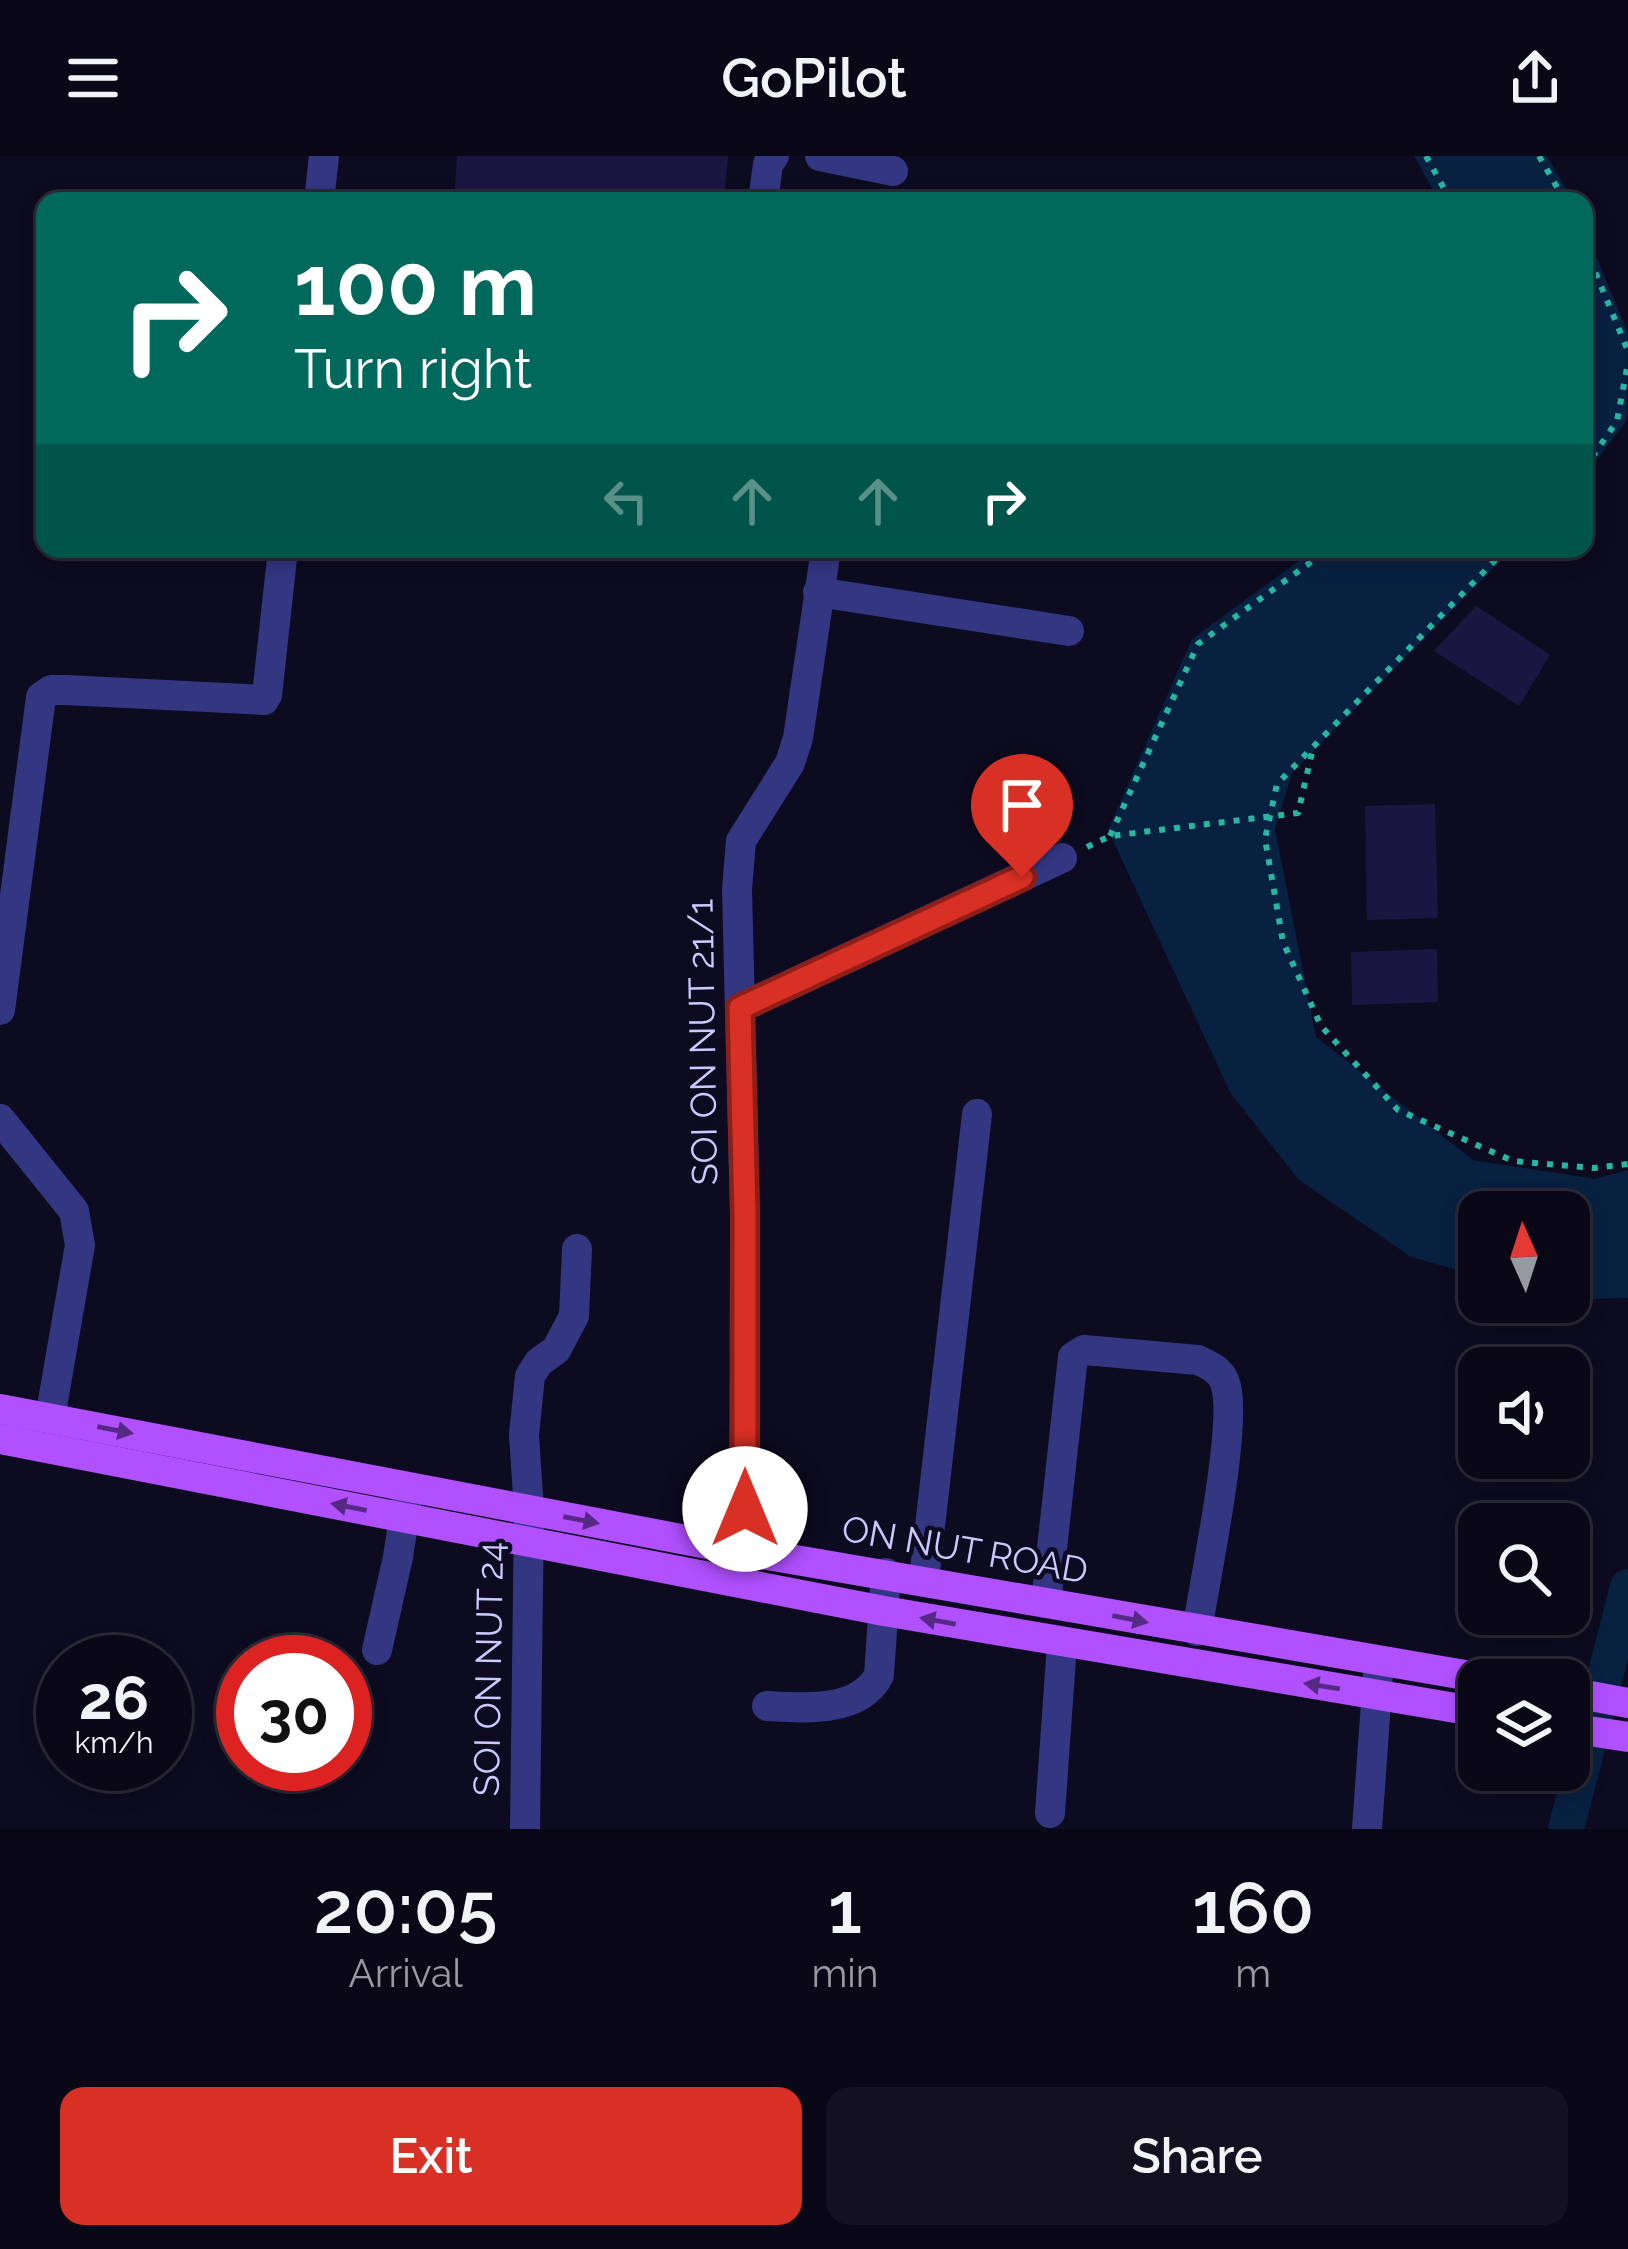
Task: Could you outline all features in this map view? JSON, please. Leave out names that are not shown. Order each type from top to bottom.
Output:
[{"type":"main road","name":"ON NUT ROAD","points":[[0,1409],[408,1486],[528,1526],[884,1611],[1458,1709]]},
{"type":"main road","name":"ON NUT ROAD","points":[[0,1439],[404,1517],[745,1551],[1458,1674]]},
{"type":"main road","points":[[1590,1696],[1628,1703]]},
{"type":"main road","points":[[1590,1731],[1628,1737]]},
{"type":"street","points":[[320,192],[324,156]]},
{"type":"street","points":[[764,192],[768,164],[774,156]]},
{"type":"street","points":[[820,156],[892,176]]},
{"type":"street","points":[[0,1010],[41,698],[50,690],[66,690],[263,700],[282,558]]},
{"type":"street","name":"SOI ON NUT 21/1","points":[[745,1551],[745,1214],[737,889],[742,841],[794,751],[824,558]]},
{"type":"street","points":[[818,592],[1070,631]]},
{"type":"street","points":[[740,1008],[1062,858]]},
{"type":"street","points":[[924,1579],[977,1114]]},
{"type":"street","points":[[0,1118],[74,1211],[79,1225],[80,1245],[50,1418]]},
{"type":"street","name":"SOI ON NUT 24","points":[[525,1829],[528,1526],[524,1435],[530,1376],[556,1350],[574,1316],[577,1249]]},
{"type":"street","points":[[1046,1603],[1073,1357],[1084,1350],[1198,1360],[1213,1366],[1225,1382],[1229,1421],[1197,1631]]},
{"type":"street","points":[[376,1651],[408,1486]]},
{"type":"street","points":[[767,1706],[807,1708],[863,1697],[879,1676],[886,1573]]},
{"type":"street","points":[[1051,1813],[1061,1644]]},
{"type":"street","points":[[1367,1829],[1378,1661]]},
{"type":"path","points":[[1426,156],[1446,192]]},
{"type":"path","points":[[1541,157],[1560,192]]},
{"type":"path","points":[[1593,267],[1628,351]]},
{"type":"path","points":[[1593,457],[1617,421],[1628,363]]},
{"type":"path","points":[[1313,745],[1298,813],[1110,836],[1198,644],[1317,558]]},
{"type":"path","points":[[1497,558],[1277,784],[1265,839],[1283,942],[1321,1027],[1398,1110],[1513,1161],[1594,1168],[1628,1164]]},
{"type":"water","points":[[1414,156],[1547,156],[1568,192],[1434,192]]},
{"type":"water","points":[[1593,249],[1628,333],[1627,420],[1593,464]]},
{"type":"water","points":[[1303,558],[1503,558],[1292,773],[1275,829],[1316,1037],[1473,1160],[1595,1179],[1628,1170],[1628,1298],[1590,1299],[1590,1191],[1458,1191],[1458,1270],[1411,1257],[1298,1179],[1231,1094],[1108,830],[1192,639]]},
{"type":"building","points":[[457,156],[728,156],[725,192],[455,192]]},
{"type":"building","points":[[1476,606],[1550,655],[1519,706],[1434,651]]},
{"type":"building","points":[[1435,804],[1438,918],[1367,920],[1365,806]]},
{"type":"building","points":[[1437,949],[1438,1002],[1352,1005],[1351,952]]},
{"type":"waterway","points":[[1566,1829],[1628,1587]]},
{"type":"route","points":[[745,1509],[740,1008],[1022,877]]}]
